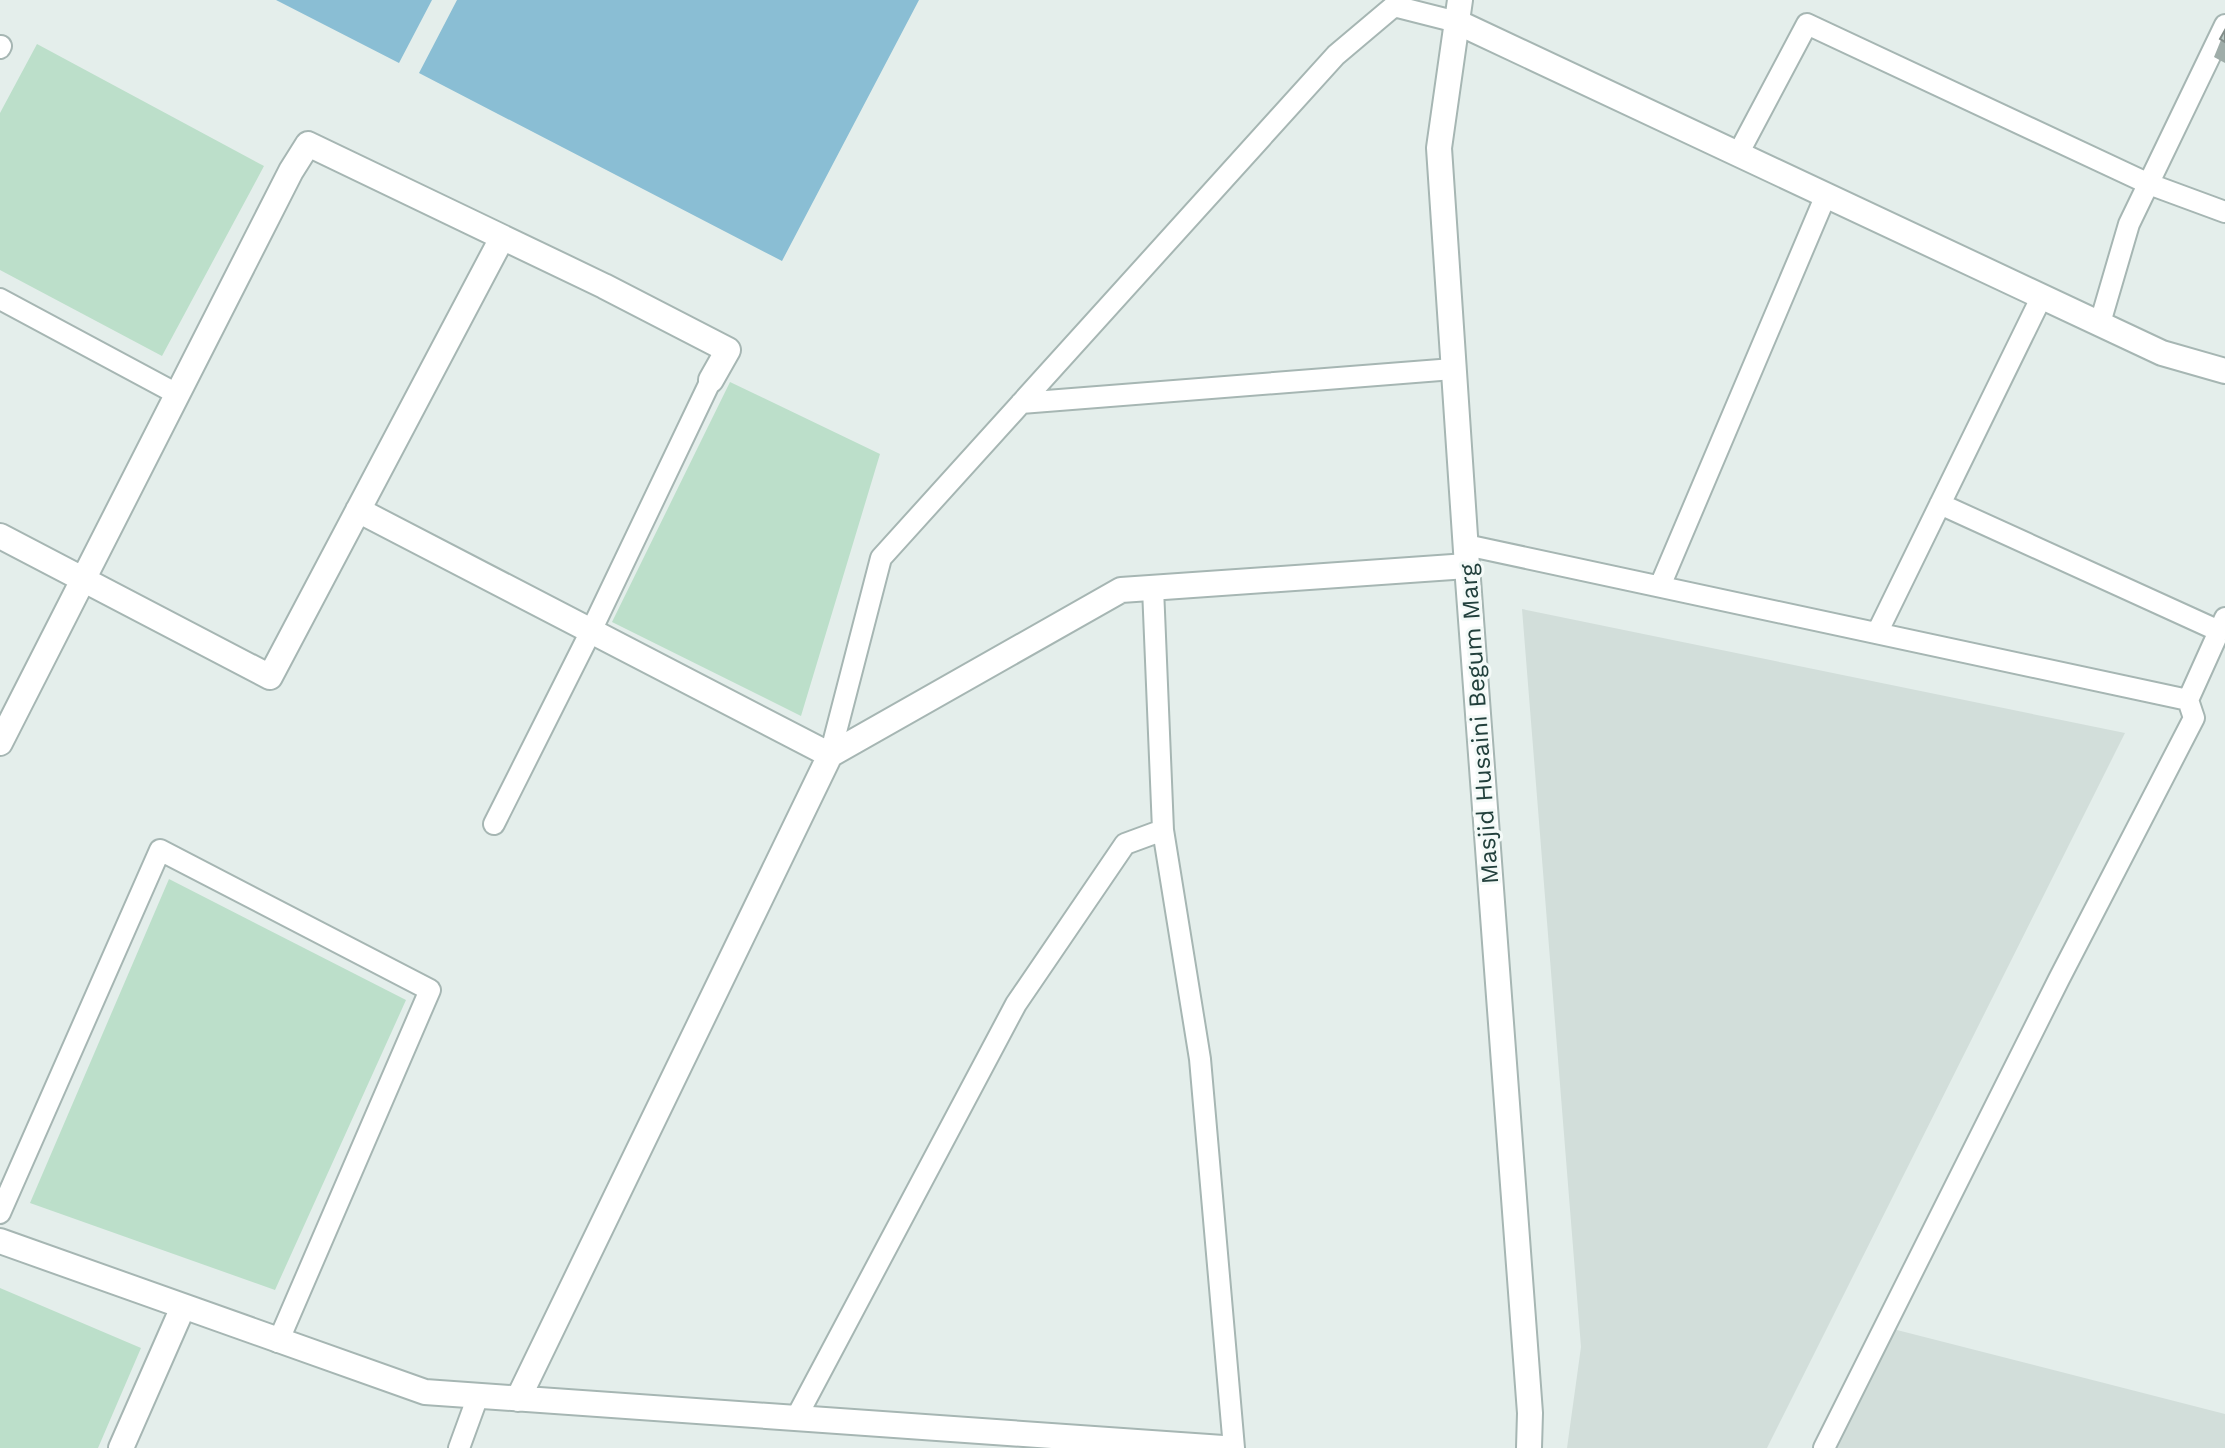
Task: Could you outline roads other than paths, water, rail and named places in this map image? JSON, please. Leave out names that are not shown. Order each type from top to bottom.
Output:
[{"type":"street","points":[[1458,11],[1738,154],[2162,353],[2225,371]]},
{"type":"street","name":"Masjid Husaini Begum Marg","points":[[1458,11],[1439,148],[1530,1413],[1529,1448]]},
{"type":"street","points":[[0,742],[291,171],[308,144],[728,350],[711,380]]},
{"type":"street","points":[[0,536],[270,677],[502,238]]},
{"type":"street","points":[[358,510],[830,755]]},
{"type":"street","points":[[518,1399],[830,755],[1121,590],[1466,556]]},
{"type":"street","points":[[0,1241],[425,1392],[1223,1448]]},
{"type":"street","points":[[121,1448],[183,1307]]},
{"type":"lane","points":[[830,755],[881,558],[1336,55],[1394,6],[1458,11]]},
{"type":"lane","points":[[1738,154],[1807,24],[2149,184],[2225,212]]},
{"type":"lane","points":[[2100,323],[2129,224],[2225,25]]},
{"type":"lane","points":[[1660,586],[1826,195]]},
{"type":"lane","points":[[1877,633],[2042,296]]},
{"type":"lane","points":[[0,299],[177,394]]},
{"type":"lane","points":[[1021,403],[1453,369]]},
{"type":"lane","points":[[494,824],[591,631],[711,380]]},
{"type":"lane","points":[[1824,1448],[2194,718],[2188,700],[2222,624],[1940,504]]},
{"type":"lane","points":[[1466,556],[1660,586],[2188,700]]},
{"type":"lane","points":[[1153,588],[1163,830],[1200,1059],[1234,1448]]},
{"type":"lane","points":[[796,1418],[1016,1004],[1125,844],[1163,830]]},
{"type":"lane","points":[[0,1213],[160,850],[430,990],[278,1342]]},
{"type":"lane","points":[[459,1448],[478,1396]]},
{"type":"water","points":[[276,0],[432,0],[399,63]]},
{"type":"water","points":[[457,0],[919,0],[782,261],[419,73]]}]
